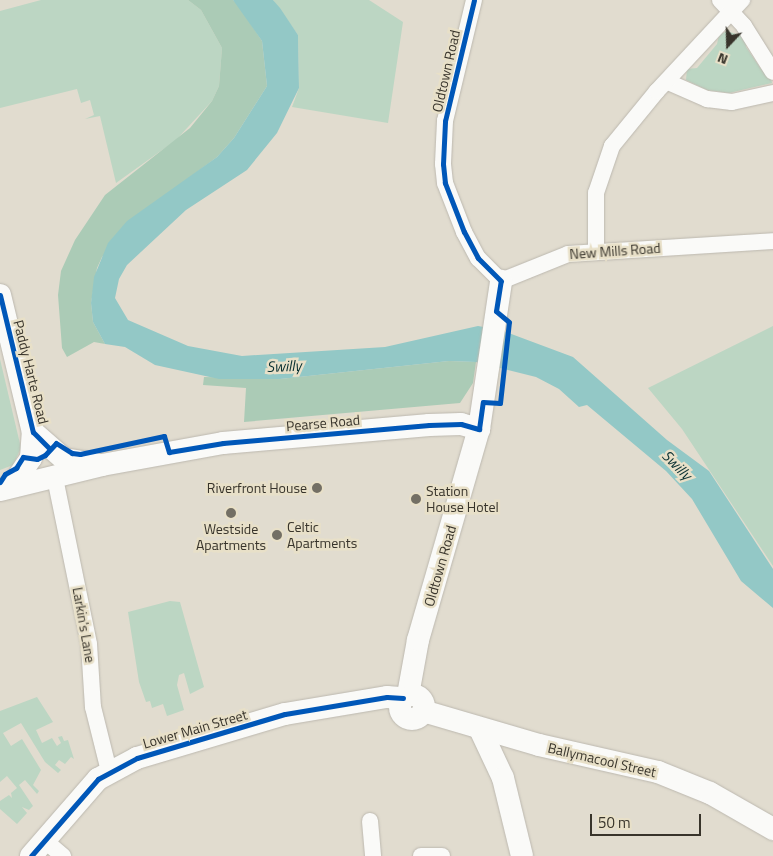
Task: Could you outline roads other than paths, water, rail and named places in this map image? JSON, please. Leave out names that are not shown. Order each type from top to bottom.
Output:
[{"type":"main road","name":"Oldtown Road","points":[[411,701],[418,640],[479,429],[501,281]]},
{"type":"main road","name":"Paddy Harte Road","points":[[0,295],[33,432],[64,459],[102,465]]},
{"type":"main road","name":"Pearse Road","points":[[6,488],[55,478],[102,465],[242,441],[429,424],[461,424],[479,429]]},
{"type":"main road","points":[[6,488],[31,458],[33,432]]},
{"type":"main road","name":"Lower Main Street","points":[[38,848],[109,770],[137,758],[285,714],[386,697],[411,701]]},
{"type":"main road","name":"Ballymacool Street","points":[[411,701],[480,729],[681,780],[773,829]]},
{"type":"main road","points":[[480,729],[503,778],[517,855]]},
{"type":"main road","points":[[503,778],[513,738]]},
{"type":"street","name":"Oldtown Road","points":[[474,0],[445,121],[443,164],[445,183],[464,232],[478,258],[501,281]]},
{"type":"street","points":[[720,0],[737,6],[773,72]]},
{"type":"street","points":[[596,250],[595,207],[604,162],[621,134],[737,6]]},
{"type":"street","points":[[668,82],[707,99],[732,102],[773,93]]},
{"type":"street","name":"New Mills Road","points":[[501,281],[558,255],[596,250],[732,246],[773,241]]},
{"type":"street","name":"Larkin's Lane","points":[[55,478],[89,644],[93,707],[109,770]]},
{"type":"street","points":[[370,821],[373,856]]},
{"type":"street","points":[[38,848],[62,856]]},
{"type":"street","points":[[422,856],[442,856]]},
{"type":"water","name":"Swilly","points":[[233,0],[273,0],[280,8],[298,35],[299,88],[277,133],[247,170],[186,210],[127,265],[119,279],[115,298],[128,320],[188,346],[242,356],[385,347],[478,326],[501,330],[573,357],[667,440],[709,471],[773,569],[773,608],[741,581],[692,499],[666,471],[587,405],[579,407],[559,389],[536,377],[476,362],[449,361],[280,379],[219,379],[155,365],[125,347],[105,344],[93,322],[91,303],[94,277],[108,243],[127,221],[217,157],[234,138],[267,86],[262,41]]},
{"type":"place","name":"Riverfront House","points":[[317,488]]},
{"type":"place","name":"Station House Hotel","points":[[416,499]]},
{"type":"place","name":"Westside Apartments","points":[[231,513]]},
{"type":"place","name":"Celtic Apartments","points":[[277,535]]}]
